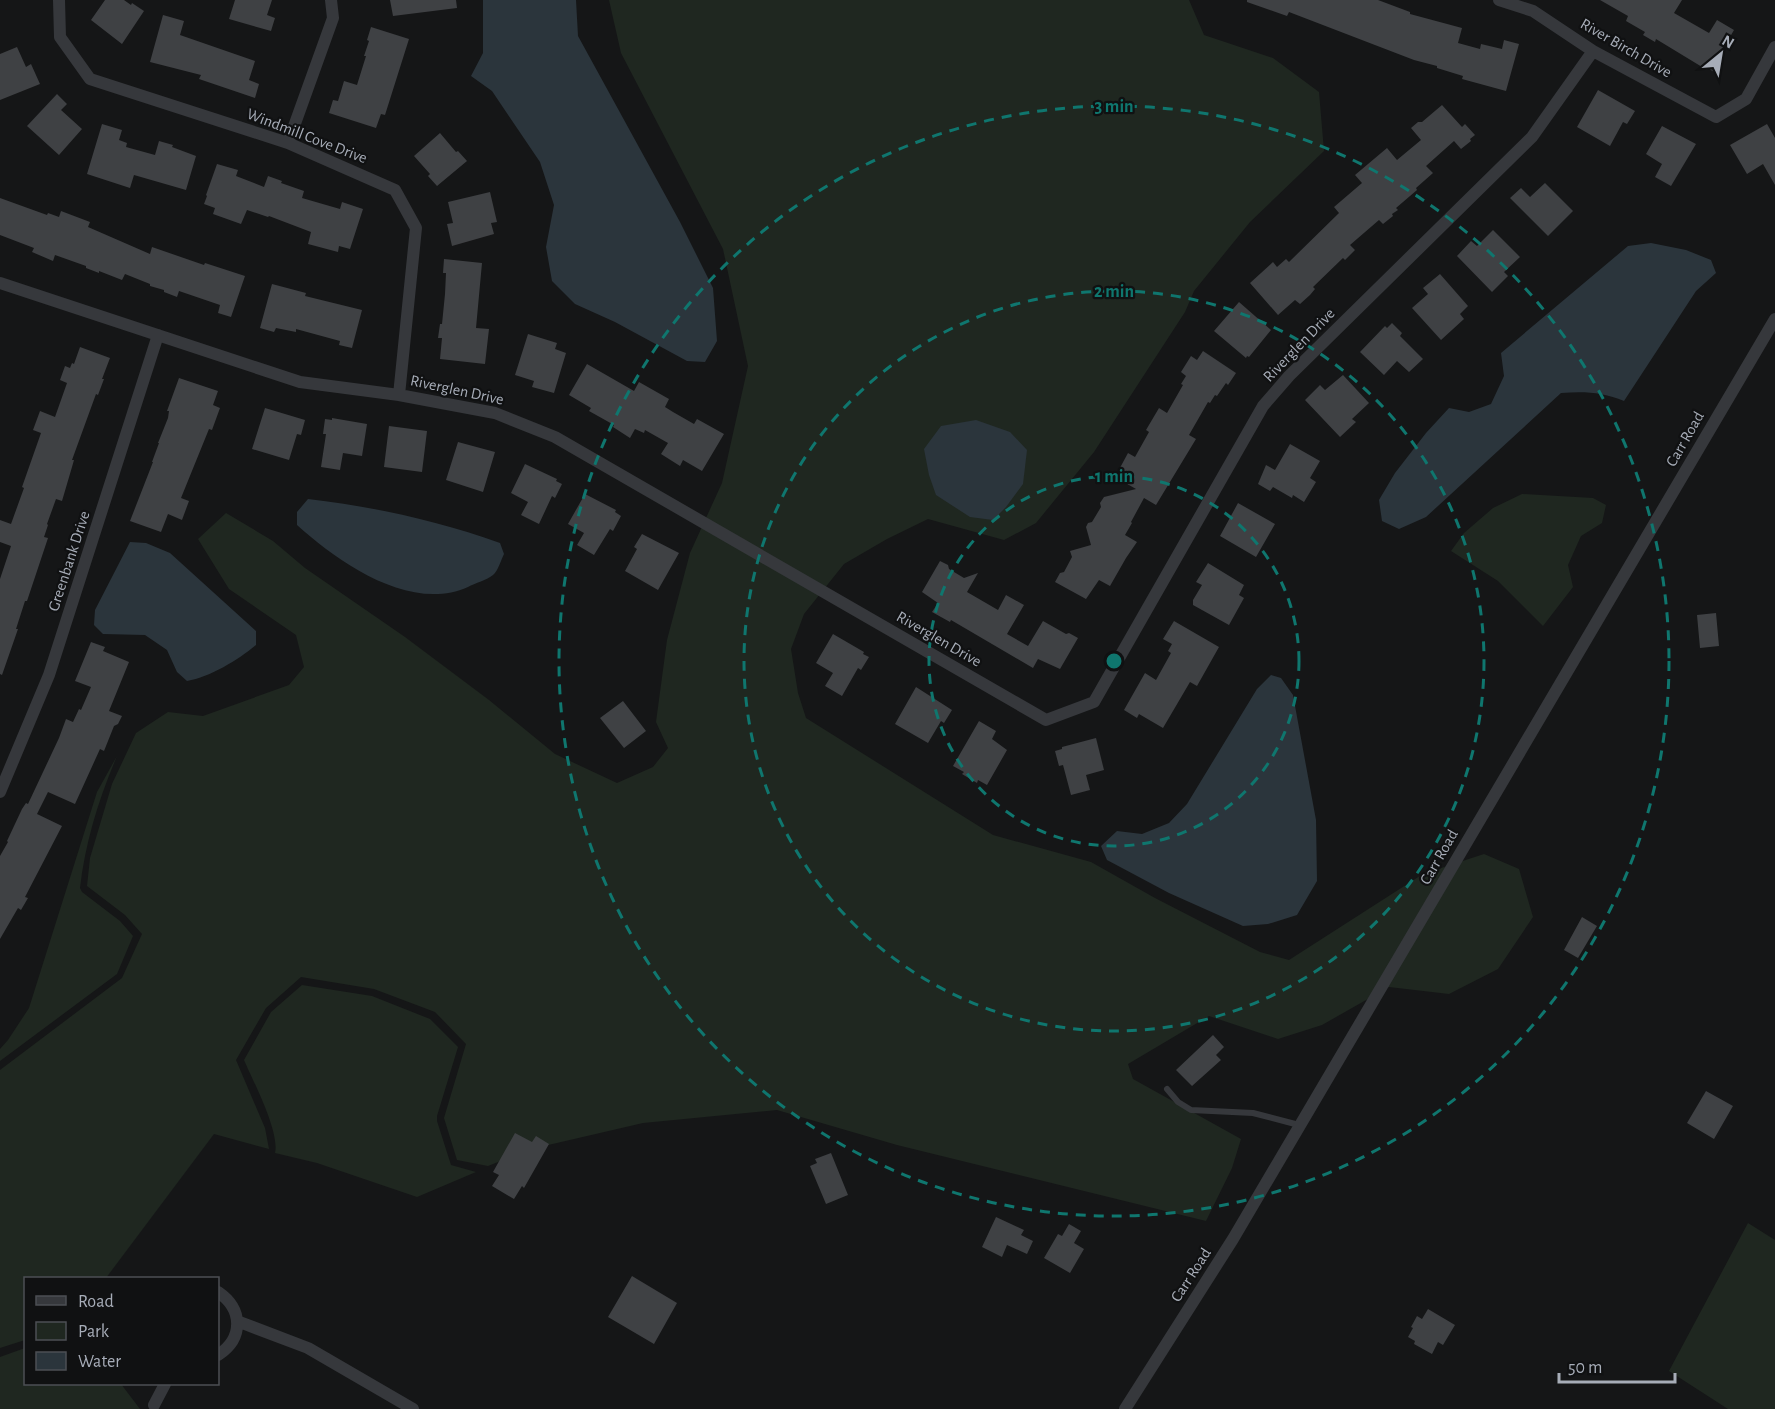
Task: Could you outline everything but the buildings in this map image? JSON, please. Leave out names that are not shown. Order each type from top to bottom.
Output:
[{"type":"street","name":"Windmill Cove Drive","points":[[60,0],[60,37],[90,79],[288,143],[395,190],[416,228],[399,395]]},
{"type":"street","points":[[288,143],[333,18],[332,0]]},
{"type":"street","name":"River Birch Drive","points":[[1499,0],[1533,11],[1593,51],[1716,117],[1746,99],[1775,47]]},
{"type":"street","name":"Riverglen Drive","points":[[0,283],[300,382],[399,395],[495,413],[555,437],[1046,720],[1094,702],[1263,406],[1289,376],[1532,137],[1593,51]]},
{"type":"street","name":"Carr Road","points":[[1125,1409],[1233,1239],[1775,319]]},
{"type":"street","name":"Greenbank Drive","points":[[0,792],[49,675],[158,335]]},
{"type":"street","points":[[219,1293],[233,1307],[237,1321],[237,1330],[233,1340],[226,1350],[219,1354]]},
{"type":"street","points":[[237,1321],[308,1348],[413,1409]]},
{"type":"street","points":[[154,1405],[164,1385]]},
{"type":"lane","points":[[1167,1089],[1178,1102],[1191,1110],[1253,1113],[1300,1125]]},
{"type":"green space","points":[[609,0],[1189,0],[1204,35],[1273,58],[1319,92],[1324,151],[1250,222],[1194,291],[1185,312],[1094,452],[1036,523],[1004,540],[928,519],[844,564],[804,614],[791,649],[798,693],[806,718],[993,835],[1091,862],[1260,952],[1289,960],[1423,874],[1484,854],[1519,869],[1533,917],[1498,969],[1449,994],[1389,987],[1322,1025],[1278,1039],[1209,1016],[1128,1064],[1133,1079],[1241,1139],[1232,1168],[1206,1221],[897,1145],[777,1110],[643,1123],[531,1149],[488,1166],[457,1160],[444,1118],[466,1044],[435,1012],[374,989],[301,977],[266,1008],[236,1060],[265,1128],[269,1149],[214,1134],[107,1277],[24,1277],[24,1340],[0,1348],[0,1070],[122,978],[142,934],[125,915],[87,886],[90,858],[112,784],[136,733],[168,712],[203,716],[289,685],[304,667],[296,635],[229,589],[198,539],[226,513],[273,541],[305,568],[405,637],[489,700],[555,754],[617,783],[653,767],[668,748],[656,722],[667,640],[690,553],[722,483],[748,366],[723,249],[621,53]]},
{"type":"green space","points":[[1522,494],[1593,498],[1606,505],[1602,523],[1581,536],[1568,565],[1573,587],[1543,626],[1498,581],[1451,551],[1464,533],[1493,508]]},
{"type":"green space","points":[[117,756],[94,821],[85,854],[80,888],[82,892],[120,921],[133,936],[117,974],[0,1061],[0,1049],[29,1008],[97,792]]},
{"type":"green space","points":[[302,985],[372,996],[430,1019],[458,1047],[437,1121],[451,1165],[476,1172],[417,1197],[317,1163],[275,1153],[274,1133],[270,1120],[244,1060],[271,1012]]},
{"type":"green space","points":[[1748,1223],[1775,1240],[1775,1409],[1728,1409],[1669,1371]]},
{"type":"green space","points":[[24,1348],[24,1385],[122,1385],[140,1409],[0,1409],[0,1357]]},
{"type":"water","points":[[483,0],[576,0],[578,36],[680,222],[713,288],[717,341],[705,362],[687,361],[615,322],[575,304],[552,281],[546,247],[554,205],[540,162],[492,91],[471,76],[483,53]]},
{"type":"water","points":[[1651,243],[1686,250],[1711,260],[1716,273],[1696,291],[1624,401],[1593,393],[1561,393],[1426,517],[1399,529],[1382,521],[1379,500],[1395,473],[1449,408],[1469,412],[1491,404],[1504,376],[1501,353],[1628,246]]},
{"type":"water","points":[[976,420],[1010,432],[1027,450],[1023,484],[993,520],[970,517],[936,495],[924,449],[941,426]]},
{"type":"water","points":[[308,499],[380,510],[429,521],[500,543],[504,554],[493,575],[468,587],[446,593],[423,593],[399,589],[354,568],[297,525],[297,512]]},
{"type":"water","points":[[130,542],[146,543],[170,553],[256,631],[256,645],[223,667],[205,676],[187,681],[177,672],[167,650],[145,635],[103,634],[94,625],[95,610]]},
{"type":"water","points":[[1271,675],[1281,678],[1293,695],[1316,820],[1317,881],[1297,915],[1268,924],[1243,926],[1169,893],[1107,860],[1101,846],[1117,831],[1142,834],[1169,823],[1187,804],[1257,689]]}]
